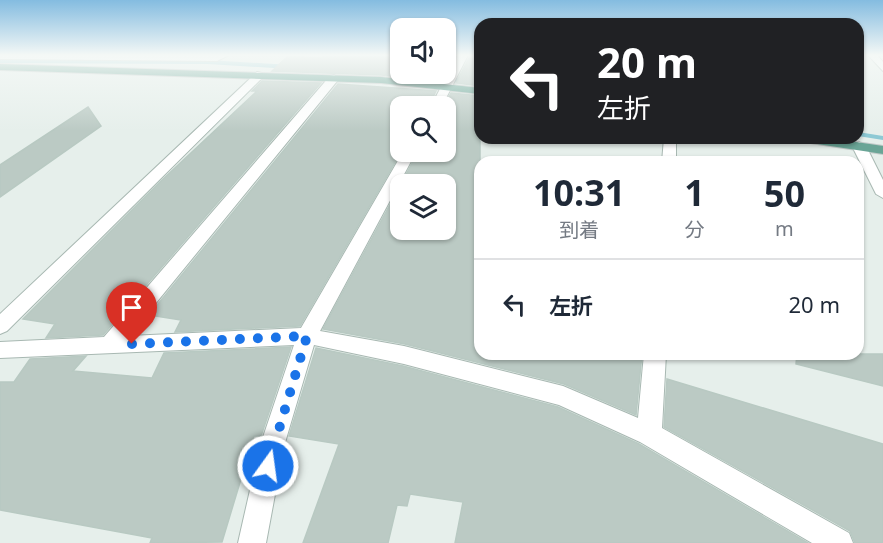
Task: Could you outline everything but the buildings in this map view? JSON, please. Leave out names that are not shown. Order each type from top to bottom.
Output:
[{"type":"main road","points":[[456,84],[474,89]]},
{"type":"main road","points":[[845,144],[883,150]]},
{"type":"street","points":[[0,326],[254,80]]},
{"type":"street","points":[[110,345],[332,80]]},
{"type":"street","points":[[859,146],[883,194]]},
{"type":"street","points":[[252,543],[272,446],[307,336],[404,162]]},
{"type":"street","points":[[0,350],[307,336],[404,355],[563,396],[649,434],[839,543]]},
{"type":"street","points":[[649,434],[655,360]]},
{"type":"waterway","points":[[457,80],[474,82]]},
{"type":"waterway","points":[[864,135],[883,138]]},
{"type":"route","points":[[132,344],[307,336],[272,446],[268,466]]}]
